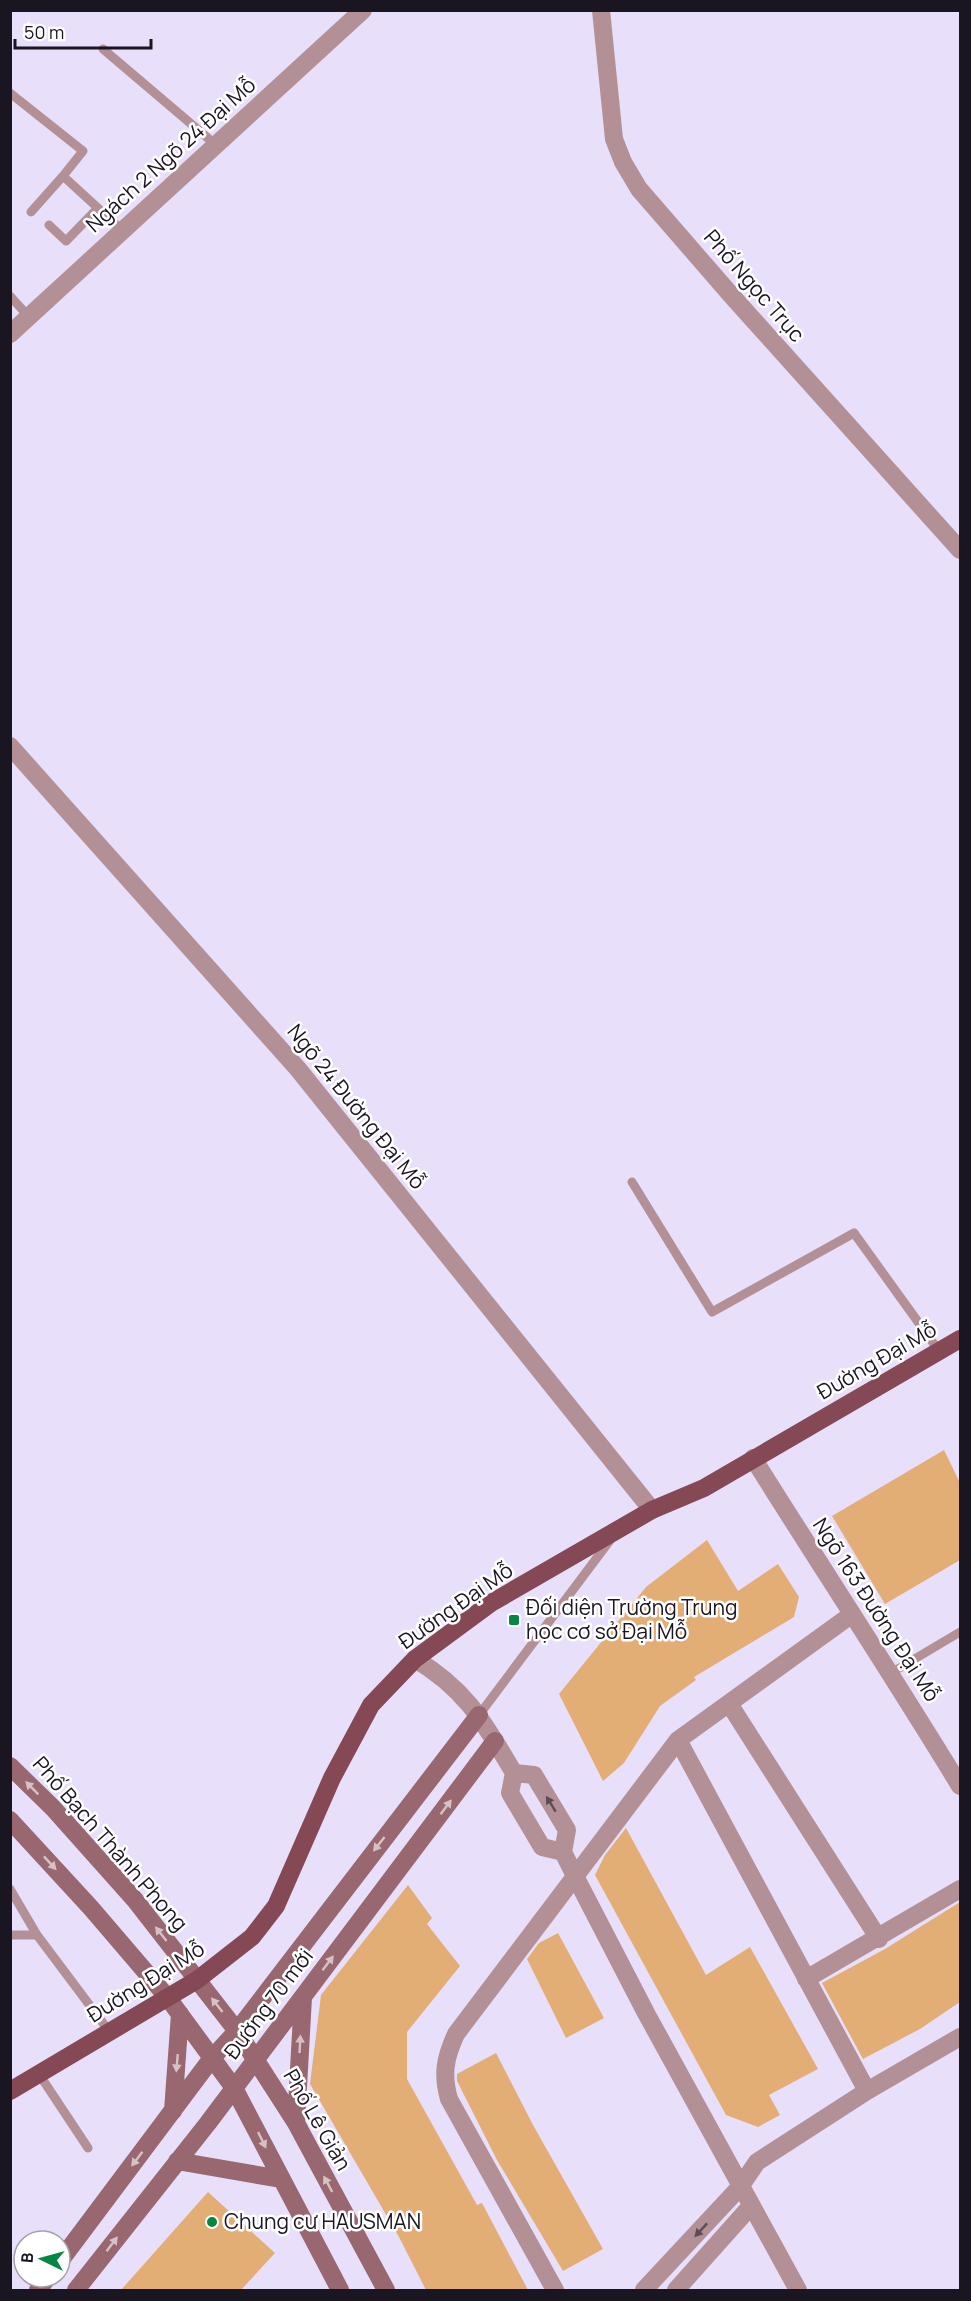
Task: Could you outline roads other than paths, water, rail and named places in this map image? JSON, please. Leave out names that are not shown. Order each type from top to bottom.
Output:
[{"type":"main road","name":"Đường Đại Mỗ","points":[[10,2091],[197,1980],[252,1937],[276,1906],[332,1778],[371,1705],[415,1659],[491,1603],[652,1510],[704,1488],[960,1340]]},
{"type":"main road","name":"Đường 70 mới","points":[[72,2245],[212,2058],[237,2031],[479,1715]]},
{"type":"main road","name":"Đường 70 mới","points":[[76,2290],[234,2088],[495,1741]]},
{"type":"main road","name":"Phố Bạch Thành Phong","points":[[10,1766],[53,1808],[135,1900],[197,1980]]},
{"type":"main road","points":[[10,1820],[91,1908],[168,1998],[234,2088],[340,2290]]},
{"type":"main road","name":"Phố Lê Giản","points":[[197,1980],[237,2031],[296,2123],[386,2290]]},
{"type":"main road","points":[[296,2123],[303,1996]]},
{"type":"main road","points":[[172,2112],[180,2014]]},
{"type":"main road","points":[[177,2161],[281,2179]]},
{"type":"street","name":"Phố Ngọc Trục","points":[[601,10],[614,139],[623,162],[639,189],[960,550]]},
{"type":"street","name":"Ngách 2 Ngõ 24 Đại Mỗ","points":[[10,334],[357,13]]},
{"type":"street","name":"Ngõ 24 Đường Đại Mỗ","points":[[10,746],[298,1069],[652,1510]]},
{"type":"street","name":"Ngõ 163 Đường Đại Mỗ","points":[[753,1458],[851,1615],[891,1673],[960,1786]]},
{"type":"street","points":[[555,2290],[449,2099],[443,2077],[446,2055],[456,2034],[678,1740],[730,1705],[851,1615]]},
{"type":"street","points":[[415,1659],[441,1674],[463,1694],[479,1715],[514,1773],[510,1793],[542,1847],[563,1852]]},
{"type":"street","points":[[730,1705],[879,1939]]},
{"type":"street","points":[[678,1740],[867,2091]]},
{"type":"street","points":[[514,1773],[534,1775],[567,1830],[563,1852],[575,1876],[750,2207],[798,2290]]},
{"type":"street","points":[[806,1979],[879,1939],[960,1889]]},
{"type":"street","points":[[644,2290],[740,2187],[757,2162],[867,2091],[960,2037]]},
{"type":"street","points":[[676,2290],[750,2207]]},
{"type":"lane","points":[[103,49],[216,145]]},
{"type":"lane","points":[[10,93],[83,152],[31,212]]},
{"type":"lane","points":[[63,176],[122,230]]},
{"type":"lane","points":[[49,225],[66,241],[98,208]]},
{"type":"lane","points":[[10,296],[29,317]]},
{"type":"lane","points":[[632,1182],[712,1312],[854,1233],[939,1351]]},
{"type":"lane","points":[[479,1715],[616,1532]]},
{"type":"lane","points":[[891,1673],[960,1632]]},
{"type":"lane","points":[[10,1889],[38,1935],[109,2031]]},
{"type":"lane","points":[[10,1935],[38,1935]]},
{"type":"lane","points":[[39,2074],[88,2148]]},
{"type":"place","name":"Đối diện Trường Trung học cơ sở Đại Mỗ","points":[[514,1620]]},
{"type":"place","name":"Chung cư HAUSMAN","points":[[212,2222]]}]
